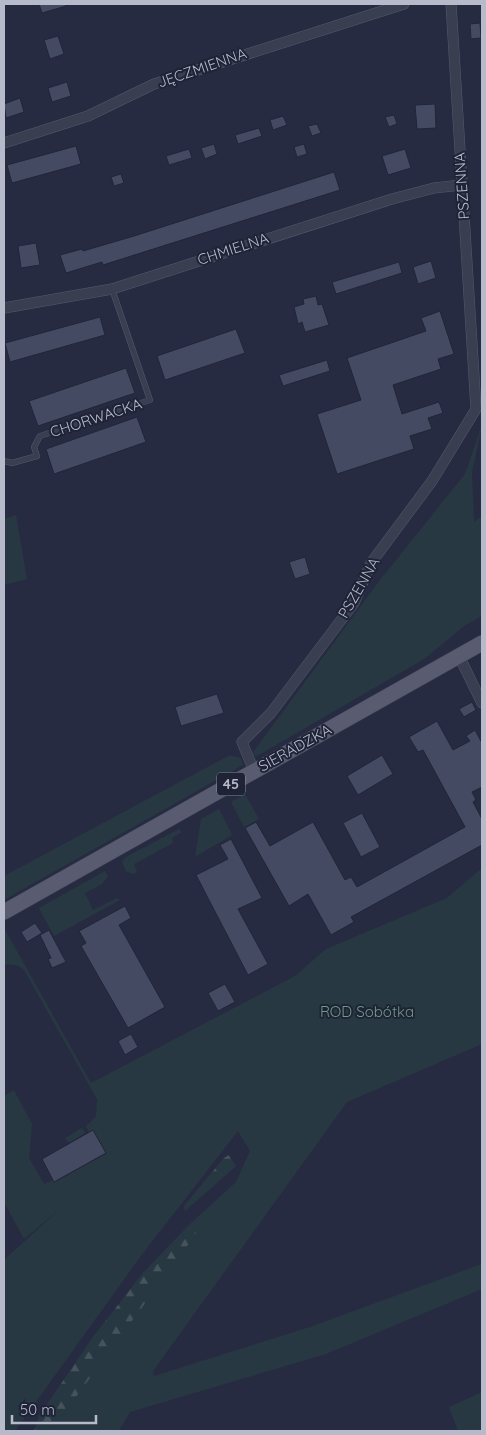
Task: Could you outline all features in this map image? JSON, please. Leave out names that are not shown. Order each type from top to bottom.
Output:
[{"type":"main road","name":"SIERADZKA","points":[[4,912],[482,643]]},
{"type":"street","name":"JĘCZMIENNA","points":[[4,143],[88,116],[154,84],[404,4]]},
{"type":"street","name":"PSZENNA","points":[[254,771],[242,742],[271,713],[354,603],[371,564],[448,456],[476,409],[478,367],[461,184],[451,4]]},
{"type":"street","name":"CHMIELNA","points":[[4,308],[112,289],[392,199],[434,188],[461,184]]},
{"type":"street","points":[[459,656],[482,703]]},
{"type":"lane","name":"CHORWACKA","points":[[4,461],[12,463],[37,456],[35,442],[40,436],[150,400],[112,289]]},
{"type":"green space","points":[[482,425],[472,472],[474,522],[482,516],[482,616],[464,626],[424,659],[255,756],[253,752],[380,580],[465,474]]},
{"type":"green space","points":[[16,515],[27,579],[4,585],[4,519]]},
{"type":"green space","points":[[230,755],[241,758],[243,765],[4,900],[4,876]]},
{"type":"green space","points":[[245,794],[259,819],[244,827],[231,802]]},
{"type":"green space","points":[[219,809],[232,835],[195,857],[201,819]]},
{"type":"green space","points":[[179,829],[182,832],[172,838],[173,843],[134,864],[137,872],[133,874],[126,871],[122,862],[126,857]]},
{"type":"green space","name":"ROD Sobótka","points":[[482,868],[482,1044],[347,1102],[153,1371],[154,1376],[310,1327],[482,1264],[482,1289],[326,1354],[130,1412],[119,1431],[51,1431],[195,1234],[191,1223],[236,1182],[250,1151],[238,1131],[143,1253],[15,1431],[4,1431],[4,1260],[61,1208],[24,1239],[4,1202],[4,1096],[14,1090],[32,1124],[29,1158],[44,1184],[53,1180],[55,1182],[106,1154],[93,1131],[89,1132],[86,1126],[96,1117],[97,1099],[24,970],[15,965],[4,965],[4,928],[91,1083],[295,976],[326,949],[447,898]]},
{"type":"green space","points":[[105,871],[108,876],[102,884],[85,893],[93,910],[117,898],[120,900],[54,936],[39,908]]},
{"type":"green space","points":[[82,1128],[85,1133],[69,1143],[65,1138]]},
{"type":"green space","points":[[229,1155],[236,1166],[185,1211],[184,1206],[224,1158]]},
{"type":"green space","points":[[191,1223],[196,1234],[51,1431],[34,1431],[39,1416],[93,1337],[143,1273]]},
{"type":"green space","points":[[482,1392],[482,1431],[458,1431],[449,1407]]},
{"type":"building","points":[[39,4],[65,4],[66,6],[42,13]]},
{"type":"building","points":[[480,23],[481,38],[471,39],[470,24]]},
{"type":"building","points":[[58,36],[64,54],[50,59],[44,40]]},
{"type":"building","points":[[67,82],[71,96],[52,102],[48,88]]},
{"type":"building","points":[[20,98],[24,112],[6,118],[4,104]]},
{"type":"building","points":[[435,104],[436,128],[417,129],[415,105]]},
{"type":"building","points":[[394,115],[397,124],[389,127],[385,117]]},
{"type":"building","points":[[283,116],[287,125],[273,130],[270,120]]},
{"type":"building","points":[[317,124],[321,133],[312,136],[308,126]]},
{"type":"building","points":[[259,128],[262,136],[238,144],[235,135]]},
{"type":"building","points":[[214,144],[217,154],[205,159],[201,148]]},
{"type":"building","points":[[304,144],[307,154],[297,157],[294,147]]},
{"type":"building","points":[[76,146],[81,164],[12,183],[7,165]]},
{"type":"building","points":[[189,149],[192,158],[169,165],[166,156]]},
{"type":"building","points":[[405,149],[411,168],[388,175],[382,156]]},
{"type":"building","points":[[334,172],[340,190],[103,265],[102,262],[66,273],[60,255],[82,249],[83,251],[134,236]]},
{"type":"building","points":[[121,174],[124,183],[114,186],[111,177]]},
{"type":"building","points":[[36,243],[40,265],[21,268],[18,246]]},
{"type":"building","points":[[431,261],[436,278],[418,284],[413,267]]},
{"type":"building","points":[[399,262],[402,273],[336,294],[332,282]]},
{"type":"building","points":[[316,296],[318,305],[322,304],[329,325],[305,332],[302,322],[298,324],[294,307],[304,304],[303,299]]},
{"type":"building","points":[[440,311],[454,354],[438,359],[441,369],[393,385],[402,414],[439,402],[443,413],[428,418],[432,429],[410,436],[414,449],[337,474],[317,414],[361,400],[347,358],[426,331],[421,318]]},
{"type":"building","points":[[100,317],[105,335],[10,362],[5,343]]},
{"type":"building","points":[[236,329],[245,353],[165,380],[157,356]]},
{"type":"building","points":[[327,360],[330,371],[283,386],[279,375]]},
{"type":"building","points":[[126,368],[135,393],[38,426],[29,401]]},
{"type":"building","points":[[137,417],[146,442],[54,474],[46,449]]},
{"type":"building","points":[[305,557],[310,574],[295,579],[289,562]]},
{"type":"building","points":[[217,694],[224,713],[181,726],[175,707]]},
{"type":"building","points":[[472,702],[476,710],[464,717],[459,709]]},
{"type":"building","points":[[437,721],[453,750],[470,741],[466,736],[475,730],[482,743],[482,787],[472,792],[476,800],[473,802],[482,819],[482,845],[351,917],[354,922],[331,935],[308,894],[289,906],[245,828],[256,822],[270,846],[313,822],[345,880],[351,877],[357,887],[465,827],[423,750],[418,752],[409,737]]},
{"type":"building","points":[[382,755],[393,774],[358,795],[347,776]]},
{"type":"building","points":[[362,813],[380,847],[361,857],[343,823]]},
{"type":"building","points":[[231,839],[262,898],[238,909],[268,964],[248,975],[196,875],[228,859],[220,845]]},
{"type":"building","points":[[125,906],[131,918],[119,925],[165,1007],[128,1028],[81,946],[86,943],[79,931]]},
{"type":"building","points":[[35,923],[42,933],[27,942],[21,932]]},
{"type":"building","points":[[49,930],[66,962],[52,968],[48,959],[51,958],[40,935]]},
{"type":"building","points":[[225,984],[235,1002],[218,1011],[208,993]]},
{"type":"building","points":[[131,1034],[138,1047],[125,1055],[118,1041]]},
{"type":"building","points":[[93,1130],[106,1153],[54,1182],[42,1159]]}]
